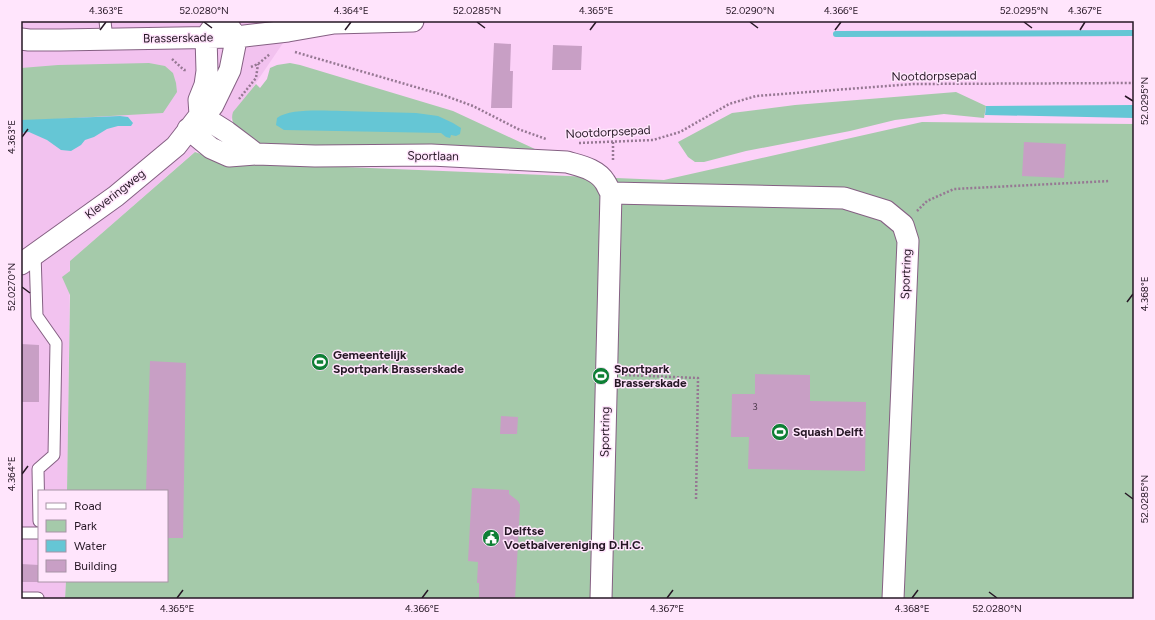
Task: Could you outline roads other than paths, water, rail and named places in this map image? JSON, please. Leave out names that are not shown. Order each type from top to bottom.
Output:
[{"type":"street","name":"Brasserskade","points":[[21,38],[29,40],[60,40],[106,30],[231,29],[288,31],[329,22],[413,21]]},
{"type":"street","points":[[194,122],[208,71],[211,29]]},
{"type":"street","name":"Kleveringweg","points":[[28,258],[116,196],[176,146],[194,122],[210,109],[230,70],[231,29]]},
{"type":"street","name":"Sportlaan","points":[[194,122],[227,132],[256,154],[315,156],[431,156],[567,162],[582,166],[600,175],[608,187]]},
{"type":"street","name":"Sportring","points":[[601,599],[607,374],[608,187],[844,198],[886,211],[903,225],[908,241],[893,599]]},
{"type":"lane","points":[[28,258],[37,316],[56,343],[54,455],[38,469],[38,490]]},
{"type":"lane","points":[[21,533],[38,533]]},
{"type":"lane","points":[[21,598],[38,598]]},
{"type":"water","points":[[1134,105],[1134,118],[985,115],[986,106]]},
{"type":"water","points":[[299,111],[416,113],[438,116],[461,128],[460,134],[456,136],[451,135],[450,138],[441,133],[284,130],[276,125],[277,118]]},
{"type":"water","points":[[120,116],[128,117],[133,123],[131,126],[118,126],[107,129],[94,137],[85,140],[81,145],[71,151],[61,150],[47,140],[29,132],[21,133],[21,120]]},
{"type":"waterway","points":[[836,34],[1134,33]]},
{"type":"place","name":"Gemeentelijk Sportpark Brasserskade","points":[[320,362]]},
{"type":"place","name":"Sportpark Brasserskade","points":[[601,376]]},
{"type":"place","name":"Squash Delft","points":[[780,432]]},
{"type":"place","name":"Delftse Voetbalvereniging D.H.C.","points":[[491,538]]}]
